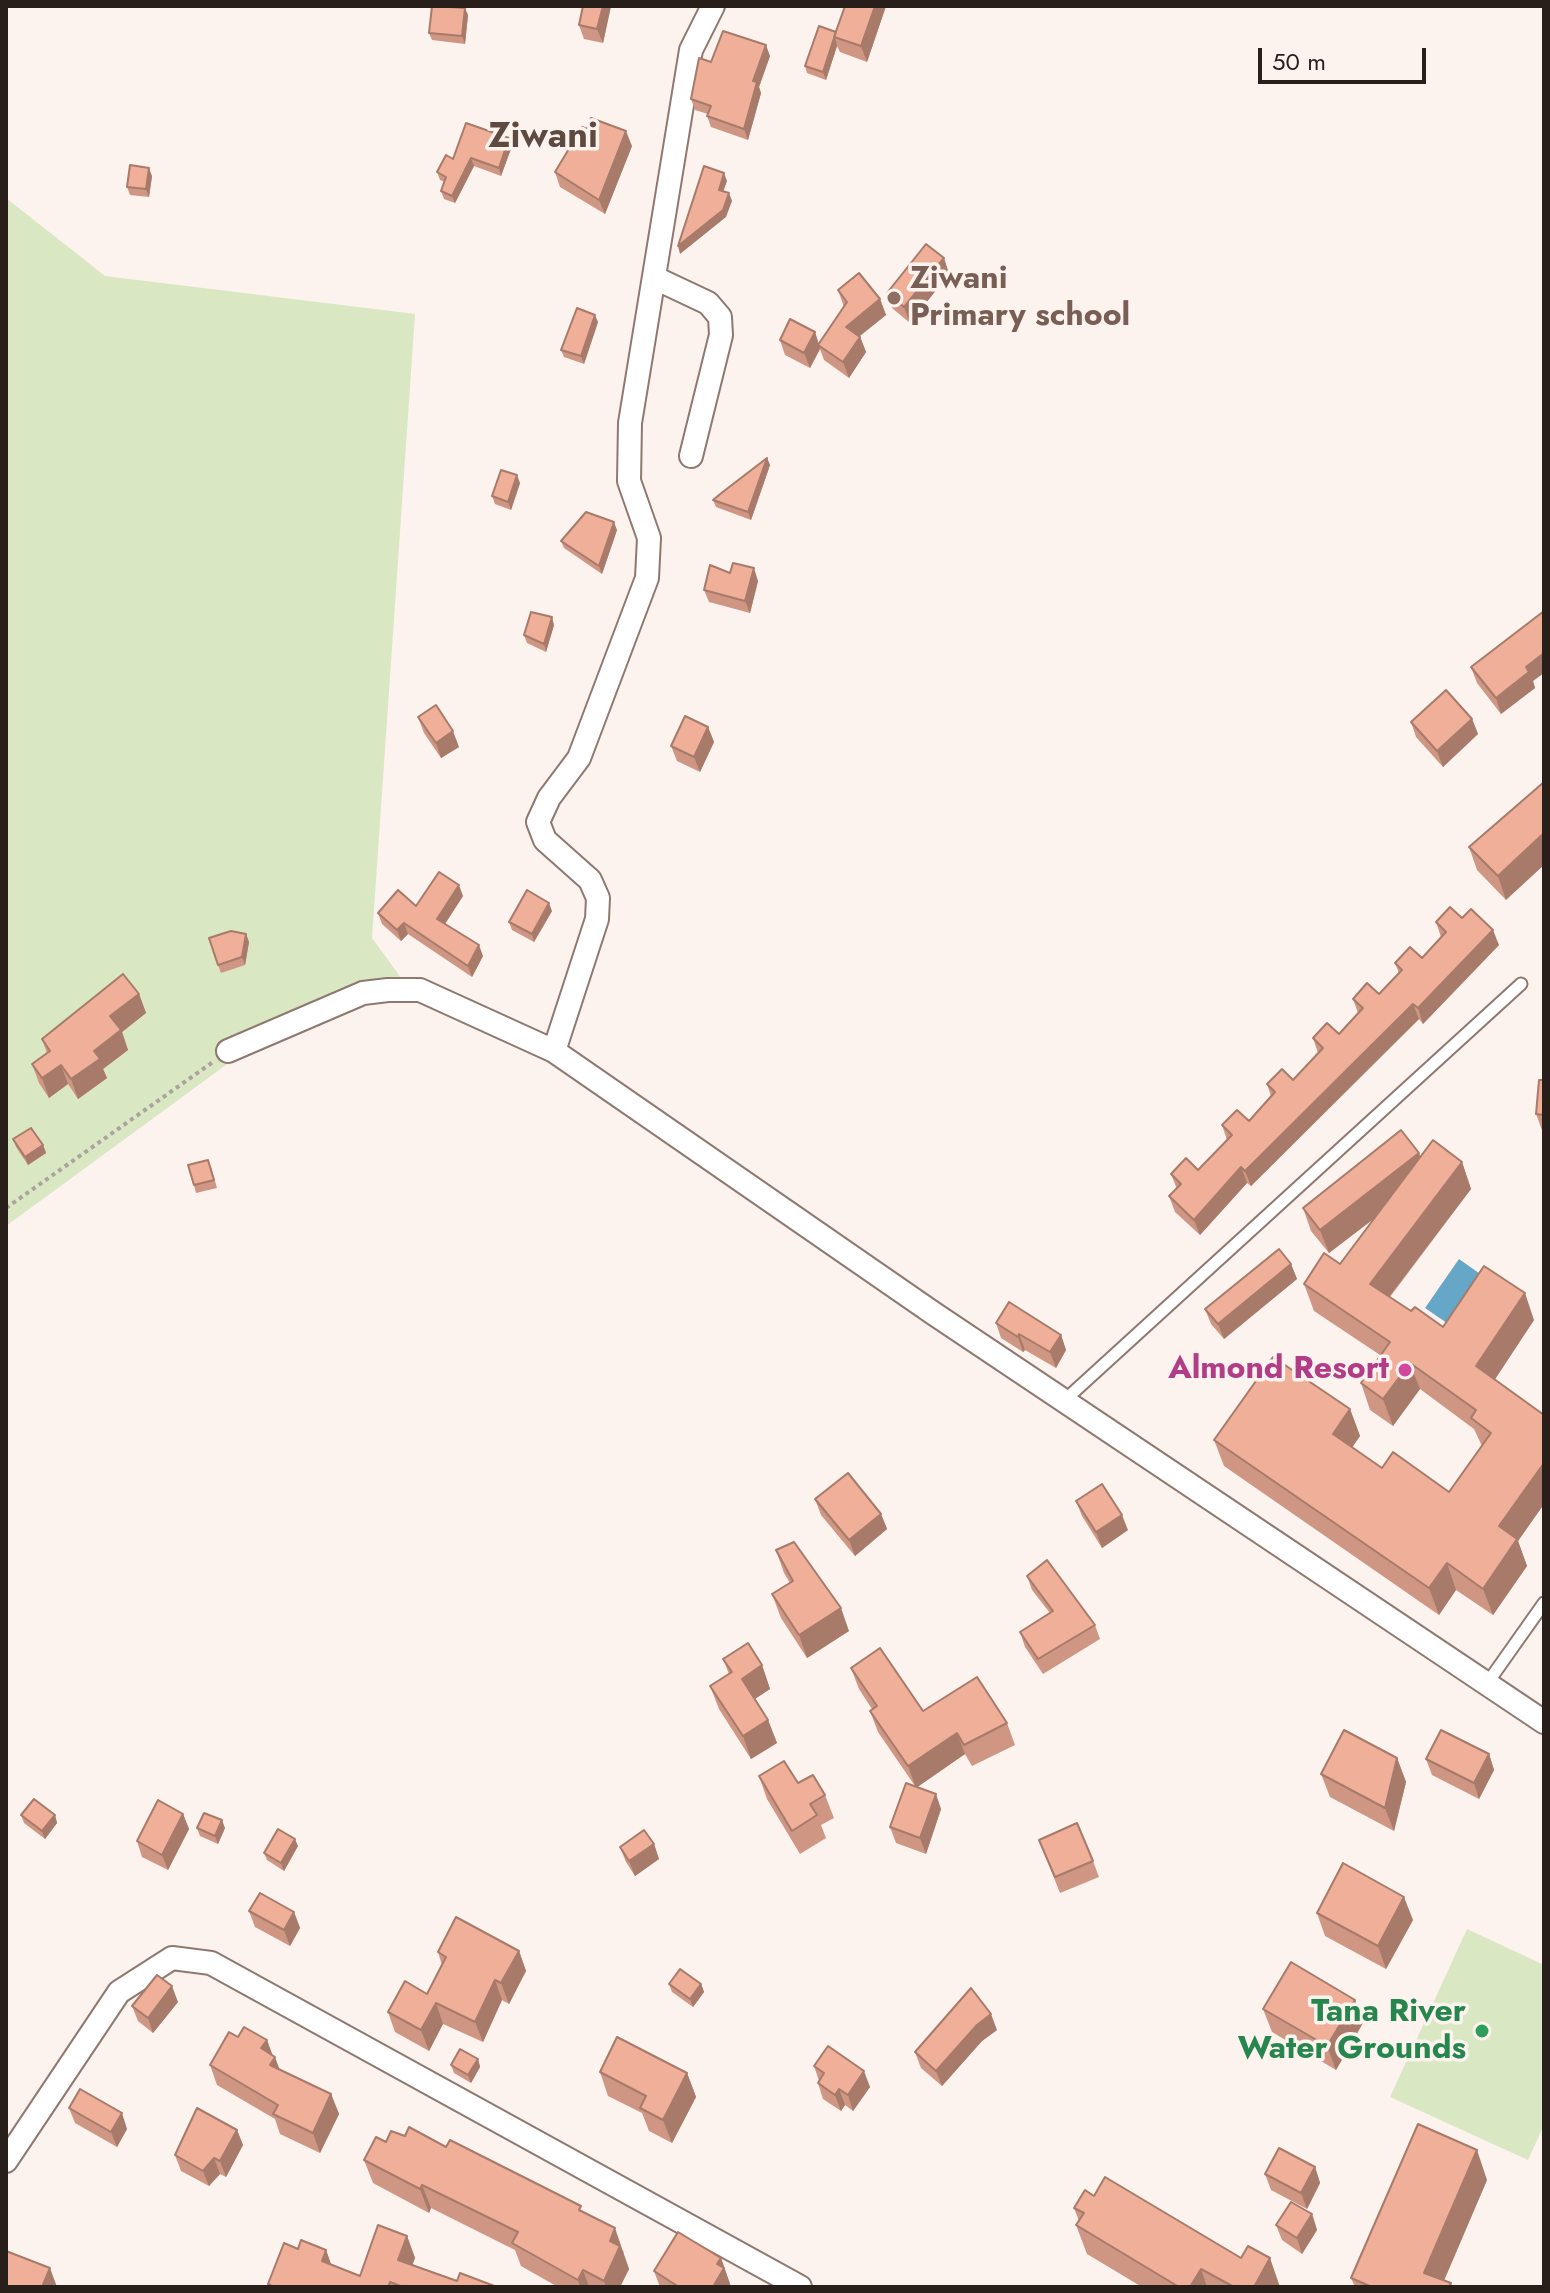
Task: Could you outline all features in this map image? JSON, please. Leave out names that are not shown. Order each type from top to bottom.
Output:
[{"type":"street","points":[[554,1051],[597,919],[598,898],[590,880],[545,840],[538,822],[549,798],[579,758],[647,578],[649,538],[633,499],[627,457],[691,50],[713,6]]},
{"type":"street","points":[[655,278],[708,303],[720,317],[721,335],[691,456]]},
{"type":"street","points":[[228,1051],[363,993],[388,990],[420,990],[554,1051],[933,1313],[1066,1399],[1544,1722]]},
{"type":"street","points":[[6,2161],[119,1992],[172,1958],[211,1963],[800,2287]]},
{"type":"lane","points":[[1066,1399],[1521,984]]},
{"type":"lane","points":[[1486,1685],[1544,1603]]},
{"type":"path","points":[[6,1208],[228,1051]]},
{"type":"green space","points":[[6,198],[105,276],[415,314],[372,938],[407,986],[245,1051],[6,1226]]},
{"type":"green space","name":"Tana River Water Grounds","points":[[1467,1929],[1544,1965],[1544,2125],[1528,2160],[1390,2097]]},
{"type":"water","points":[[1459,1259],[1493,1283],[1460,1332],[1425,1308]]},
{"type":"building","points":[[432,6],[465,8],[462,36],[429,33]]},
{"type":"building","points":[[583,6],[603,6],[597,29],[579,25]]},
{"type":"building","points":[[845,6],[875,6],[861,46],[834,37]]},
{"type":"building","points":[[819,26],[836,32],[823,72],[805,66]]},
{"type":"building","points":[[723,31],[766,45],[753,81],[757,82],[744,129],[707,116],[711,106],[691,99],[699,58],[711,62]]},
{"type":"building","points":[[591,118],[626,131],[599,200],[555,172],[582,127],[587,129]]},
{"type":"building","points":[[466,123],[509,138],[499,168],[471,158],[452,196],[441,191],[446,177],[437,172],[446,155],[453,159]]},
{"type":"building","points":[[130,165],[149,168],[146,189],[127,187]]},
{"type":"building","points":[[704,166],[724,173],[719,190],[729,193],[723,210],[678,246]]},
{"type":"building","points":[[926,244],[944,258],[904,307],[887,293]]},
{"type":"building","points":[[859,273],[880,299],[846,327],[860,337],[843,362],[818,345],[847,302],[838,290]]},
{"type":"building","points":[[577,308],[595,315],[581,356],[561,350]]},
{"type":"building","points":[[790,319],[815,332],[804,353],[780,340]]},
{"type":"building","points":[[767,458],[748,512],[713,500],[724,491]]},
{"type":"building","points":[[501,470],[517,475],[508,502],[492,496]]},
{"type":"building","points":[[586,512],[614,522],[599,566],[561,541]]},
{"type":"building","points":[[733,563],[754,568],[745,601],[704,590],[710,565],[730,573]]},
{"type":"building","points":[[1544,611],[1544,653],[1526,667],[1529,672],[1496,698],[1471,667]]},
{"type":"building","points":[[531,612],[552,617],[544,644],[524,635]]},
{"type":"building","points":[[1446,690],[1472,719],[1437,751],[1411,722]]},
{"type":"building","points":[[436,705],[453,731],[436,743],[418,717]]},
{"type":"building","points":[[685,716],[708,727],[694,757],[671,746]]},
{"type":"building","points":[[1544,782],[1544,833],[1498,876],[1469,847]]},
{"type":"building","points":[[439,872],[459,885],[437,919],[479,945],[468,966],[404,923],[397,930],[378,913],[398,890],[416,906]]},
{"type":"building","points":[[527,890],[549,903],[532,934],[509,922]]},
{"type":"building","points":[[1450,907],[1462,918],[1471,909],[1493,930],[1418,1008],[1413,1004],[1245,1171],[1241,1167],[1194,1220],[1169,1196],[1181,1184],[1171,1174],[1186,1158],[1198,1170],[1232,1135],[1222,1125],[1237,1110],[1249,1121],[1275,1092],[1267,1084],[1282,1069],[1293,1080],[1323,1048],[1313,1038],[1327,1023],[1339,1034],[1363,1008],[1353,999],[1367,983],[1379,994],[1402,970],[1395,963],[1410,947],[1422,958],[1446,932],[1436,922]]},
{"type":"building","points":[[231,931],[246,934],[242,957],[218,965],[209,938]]},
{"type":"building","points":[[123,974],[139,994],[110,1016],[121,1030],[94,1051],[100,1059],[71,1079],[61,1065],[42,1078],[32,1064],[50,1051],[42,1039]]},
{"type":"building","points":[[1539,1080],[1544,1080],[1544,1115],[1536,1114]]},
{"type":"building","points":[[31,1128],[43,1145],[25,1157],[13,1139]]},
{"type":"building","points":[[1401,1130],[1419,1153],[1320,1230],[1303,1208]]},
{"type":"building","points":[[1433,1140],[1462,1162],[1370,1284],[1411,1311],[1415,1307],[1443,1327],[1484,1266],[1525,1293],[1476,1366],[1544,1415],[1544,1463],[1499,1526],[1517,1539],[1483,1589],[1447,1563],[1429,1588],[1214,1440],[1273,1357],[1350,1409],[1333,1434],[1382,1468],[1393,1452],[1449,1492],[1491,1433],[1471,1418],[1476,1410],[1410,1363],[1383,1399],[1361,1383],[1390,1342],[1304,1284],[1324,1253],[1340,1264]]},
{"type":"building","points":[[208,1160],[214,1180],[194,1185],[188,1165]]},
{"type":"building","points":[[1279,1249],[1291,1264],[1218,1324],[1205,1309]]},
{"type":"building","points":[[1009,1302],[1061,1335],[1050,1352],[996,1323]]},
{"type":"building","points":[[848,1473],[881,1514],[849,1540],[815,1499]]},
{"type":"building","points":[[1102,1484],[1122,1515],[1096,1532],[1076,1501]]},
{"type":"building","points":[[794,1542],[841,1608],[799,1635],[772,1594],[793,1581],[776,1550]]},
{"type":"building","points":[[1047,1560],[1095,1625],[1038,1659],[1020,1632],[1053,1611],[1027,1576]]},
{"type":"building","points":[[748,1643],[762,1665],[742,1679],[768,1720],[743,1736],[710,1686],[732,1672],[723,1659]]},
{"type":"building","points":[[880,1648],[923,1711],[977,1677],[1007,1723],[964,1745],[957,1733],[908,1766],[870,1711],[877,1706],[851,1668]]},
{"type":"building","points":[[1344,1730],[1397,1758],[1385,1808],[1321,1774]]},
{"type":"building","points":[[1441,1730],[1489,1754],[1474,1783],[1426,1759]]},
{"type":"building","points":[[784,1761],[798,1783],[813,1775],[825,1795],[810,1804],[817,1815],[792,1831],[759,1776]]},
{"type":"building","points":[[906,1783],[936,1794],[920,1838],[890,1827]]},
{"type":"building","points":[[34,1799],[55,1815],[42,1831],[21,1815]]},
{"type":"building","points":[[158,1800],[183,1814],[162,1855],[137,1841]]},
{"type":"building","points":[[204,1813],[222,1820],[215,1836],[197,1828]]},
{"type":"building","points":[[1077,1823],[1093,1861],[1055,1877],[1039,1840]]},
{"type":"building","points":[[278,1829],[295,1839],[281,1863],[264,1853]]},
{"type":"building","points":[[644,1830],[654,1844],[629,1861],[620,1847]]},
{"type":"building","points":[[1343,1863],[1404,1897],[1378,1946],[1317,1913]]},
{"type":"building","points":[[260,1893],[294,1912],[284,1930],[249,1911]]},
{"type":"building","points":[[456,1917],[519,1951],[501,1983],[495,1980],[475,2022],[436,2003],[421,2030],[388,2012],[405,1981],[427,1994],[446,1957],[438,1952]]},
{"type":"building","points":[[1291,1962],[1355,2000],[1327,2046],[1263,2009]]},
{"type":"building","points":[[680,1969],[701,1984],[690,1999],[669,1984]]},
{"type":"building","points":[[157,1975],[172,1986],[148,2018],[132,2006]]},
{"type":"building","points":[[971,1988],[991,2014],[977,2025],[936,2071],[915,2052]]},
{"type":"building","points":[[244,2027],[267,2040],[261,2048],[275,2057],[270,2065],[331,2094],[313,2133],[273,2114],[278,2105],[210,2065],[229,2032],[238,2037]]},
{"type":"building","points":[[617,2037],[687,2073],[663,2120],[640,2108],[646,2096],[600,2072]]},
{"type":"building","points":[[828,2046],[864,2071],[848,2095],[839,2089],[835,2095],[818,2083],[824,2073],[814,2066]]},
{"type":"building","points":[[460,2049],[478,2059],[468,2075],[451,2065]]},
{"type":"building","points":[[80,2089],[122,2113],[111,2132],[69,2108]]},
{"type":"building","points":[[197,2108],[237,2130],[220,2161],[214,2158],[203,2171],[175,2155]]},
{"type":"building","points":[[1418,2124],[1477,2150],[1424,2273],[1451,2283],[1449,2287],[1372,2287],[1351,2278]]},
{"type":"building","points":[[409,2127],[446,2147],[450,2140],[581,2206],[579,2210],[615,2228],[610,2241],[620,2246],[604,2281],[583,2270],[578,2280],[512,2243],[518,2232],[422,2185],[420,2189],[364,2160],[376,2137],[386,2142],[391,2131],[405,2136]]},
{"type":"building","points":[[1279,2148],[1315,2167],[1301,2193],[1265,2174]]},
{"type":"building","points":[[1105,2177],[1241,2258],[1248,2246],[1270,2258],[1254,2287],[1234,2287],[1201,2269],[1190,2287],[1179,2287],[1076,2225],[1084,2213],[1074,2208],[1085,2190],[1094,2196]]},
{"type":"building","points":[[1291,2202],[1312,2214],[1297,2238],[1276,2225]]},
{"type":"building","points":[[378,2225],[407,2236],[398,2260],[457,2281],[460,2273],[497,2287],[403,2287],[390,2282],[388,2287],[274,2287],[268,2284],[284,2243],[298,2249],[301,2240],[326,2250],[322,2261],[360,2276]]},
{"type":"building","points":[[678,2232],[721,2258],[717,2264],[724,2268],[713,2287],[679,2287],[654,2271]]},
{"type":"building","points":[[6,2251],[50,2268],[42,2287],[6,2287]]},
{"type":"place","name":"Ziwani Primary school","points":[[894,298]]},
{"type":"place","name":"Almond Resort","points":[[1405,1370]]},
{"type":"place","name":"Tana River Water Grounds","points":[[1482,2031]]},
{"type":"district","name":"Ziwani","points":[[543,138]]}]
